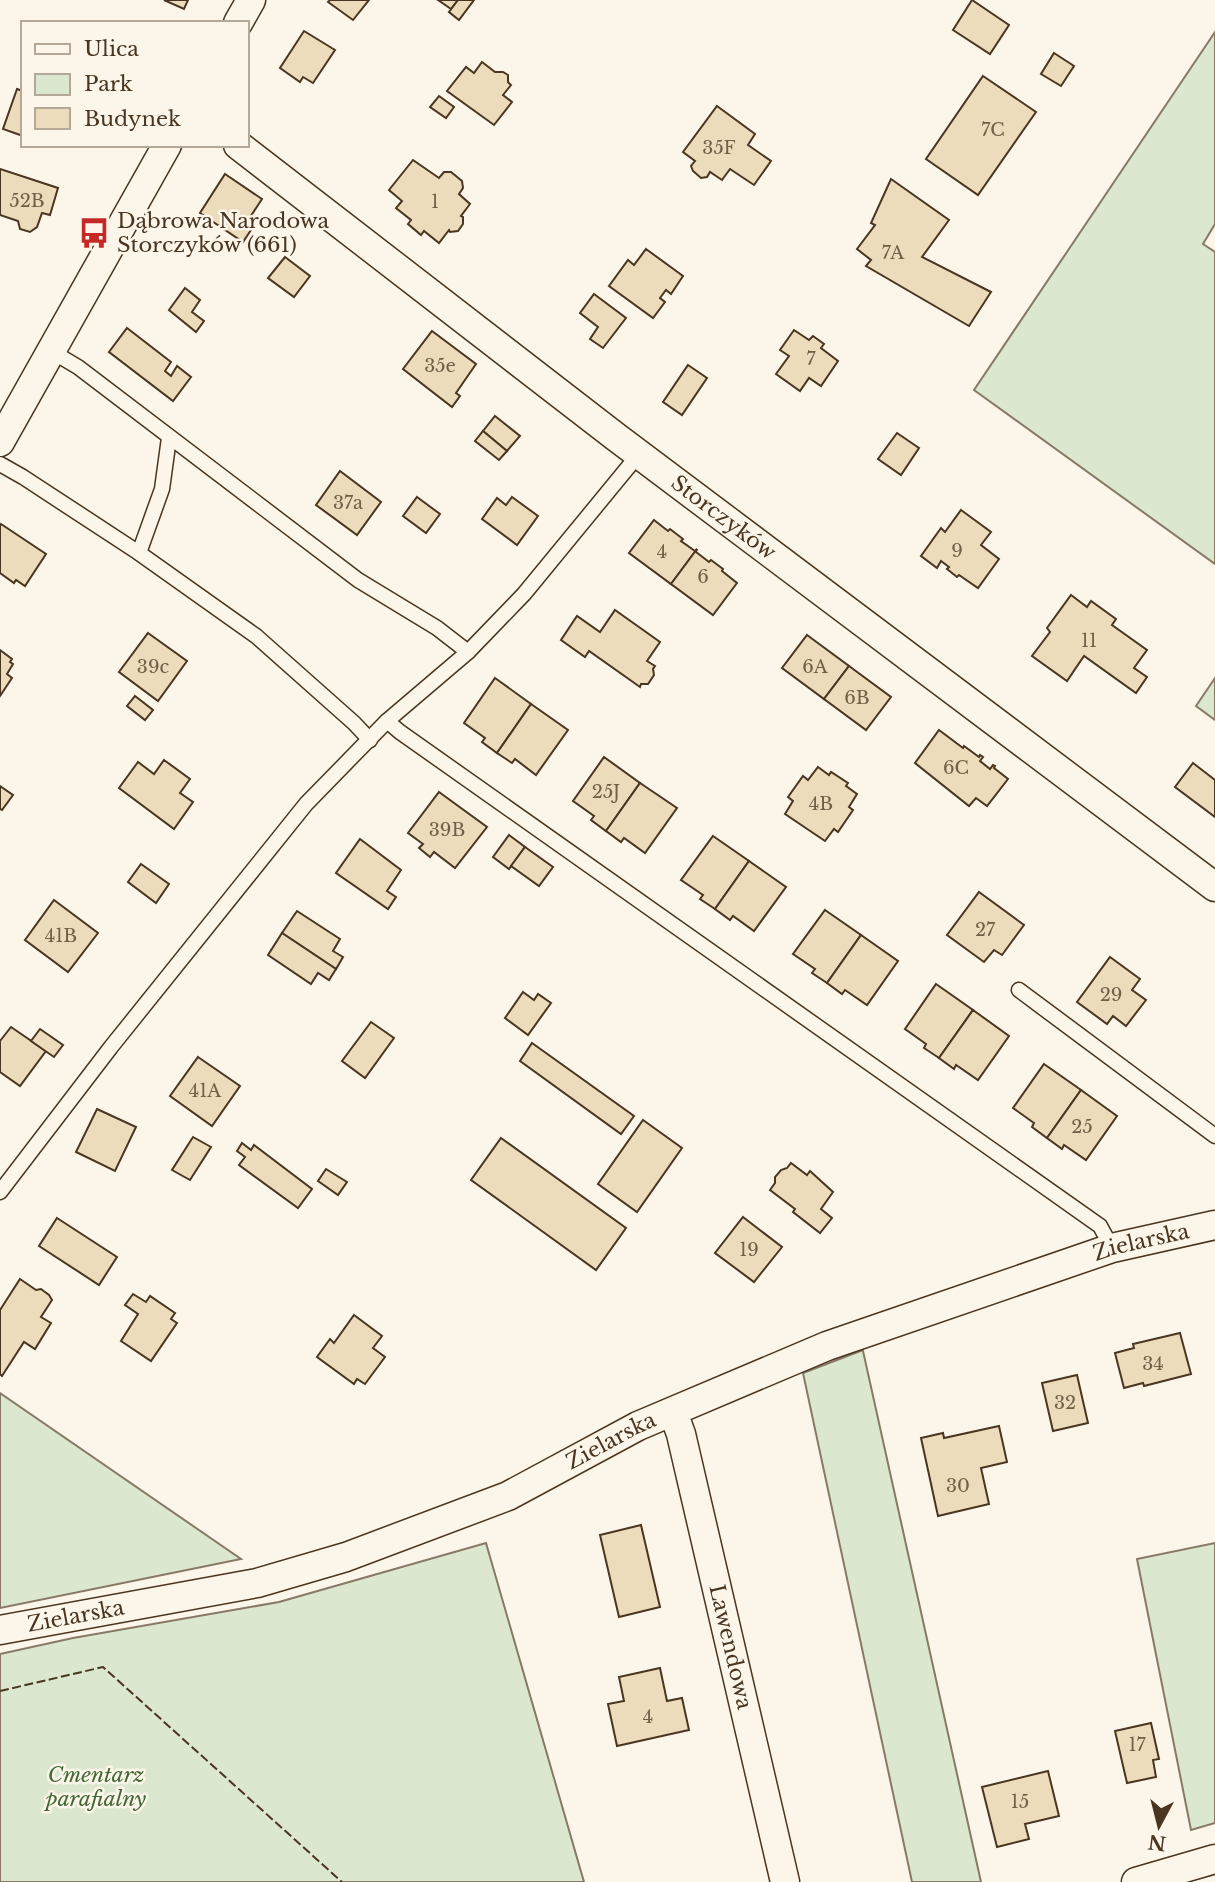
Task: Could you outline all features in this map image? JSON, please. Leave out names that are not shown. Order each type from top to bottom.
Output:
[{"type":"street","points":[[239,21],[251,0]]},
{"type":"street","points":[[0,442],[166,147]]},
{"type":"street","name":"Storczyków","points":[[241,147],[639,454],[1215,887]]},
{"type":"street","name":"Zielarska","points":[[0,1630],[257,1583],[346,1557],[508,1496],[638,1426],[827,1346],[1112,1248],[1215,1224]]},
{"type":"street","name":"Lawendowa","points":[[673,1412],[681,1434],[785,1882]]},
{"type":"street","points":[[1136,1882],[1215,1858]]},
{"type":"lane","points":[[51,351],[78,367],[358,580],[437,628],[468,652]]},
{"type":"lane","points":[[139,554],[162,489],[169,438]]},
{"type":"lane","points":[[0,1192],[111,1047],[306,804],[387,722],[468,652],[524,594],[639,454]]},
{"type":"lane","points":[[0,464],[139,554],[256,636],[370,740]]},
{"type":"lane","points":[[387,722],[1100,1226],[1112,1248]]},
{"type":"lane","points":[[1019,990],[1215,1136]]},
{"type":"green space","points":[[1215,32],[1215,224],[1203,244],[1215,252],[1215,564],[974,390]]},
{"type":"green space","points":[[1215,678],[1215,720],[1196,706]]},
{"type":"green space","points":[[863,1350],[981,1882],[912,1882],[803,1373]]},
{"type":"green space","points":[[0,1393],[241,1559],[0,1608]]},
{"type":"green space","name":"Cmentarz parafialny","points":[[486,1543],[584,1882],[0,1882],[0,1654],[73,1638],[279,1602]]},
{"type":"green space","points":[[1215,1543],[1215,1823],[1191,1830],[1137,1559]]},
{"type":"building","points":[[164,0],[188,0],[184,9]]},
{"type":"building","points":[[369,0],[353,20],[328,2]]},
{"type":"building","points":[[438,0],[458,0],[451,9]]},
{"type":"building","points":[[458,0],[474,0],[459,20],[449,12]]},
{"type":"building","points":[[972,0],[1009,25],[990,54],[953,30]]},
{"type":"building","points":[[304,31],[335,50],[313,83],[303,77],[300,82],[280,68]]},
{"type":"building","points":[[1054,53],[1074,66],[1061,86],[1041,74]]},
{"type":"building","points":[[482,62],[495,72],[508,75],[511,85],[503,95],[512,102],[494,125],[447,91],[466,67],[474,73]]},
{"type":"building","points":[[983,76],[1036,112],[978,195],[926,159]]},
{"type":"building","points":[[17,89],[21,90],[21,135],[3,129]]},
{"type":"building","points":[[439,96],[454,107],[446,118],[430,107]]},
{"type":"building","points":[[717,106],[755,134],[748,145],[771,161],[754,185],[730,169],[722,180],[710,172],[707,177],[701,178],[691,166],[695,161],[683,152]]},
{"type":"building","points":[[413,160],[439,178],[444,172],[451,172],[462,181],[463,188],[459,194],[470,204],[461,216],[463,224],[458,231],[449,230],[439,243],[424,231],[421,235],[408,224],[411,220],[396,208],[402,201],[389,190]]},
{"type":"building","points":[[0,169],[58,188],[50,215],[42,213],[37,227],[30,232],[20,229],[18,221],[0,215]]},
{"type":"building","points":[[225,174],[262,199],[245,225],[251,230],[243,242],[200,213]]},
{"type":"building","points":[[891,179],[949,220],[922,257],[991,292],[969,326],[866,266],[871,260],[857,249],[875,225],[871,223]]},
{"type":"building","points":[[646,249],[683,276],[671,294],[666,290],[660,298],[665,302],[653,318],[609,286],[628,260],[634,265]]},
{"type":"building","points":[[285,257],[310,276],[294,297],[268,278]]},
{"type":"building","points":[[185,288],[200,300],[192,312],[204,321],[196,332],[169,310]]},
{"type":"building","points":[[594,294],[626,318],[603,348],[590,339],[598,327],[580,313]]},
{"type":"building","points":[[127,328],[171,362],[165,371],[171,376],[177,366],[191,377],[173,401],[109,352]]},
{"type":"building","points":[[794,330],[809,340],[813,336],[824,344],[821,348],[838,361],[821,386],[809,378],[800,391],[776,374],[789,356],[780,350]]},
{"type":"building","points":[[432,331],[476,364],[456,393],[460,396],[452,407],[403,369]]},
{"type":"building","points":[[688,365],[707,378],[682,415],[663,402]]},
{"type":"building","points":[[495,416],[520,436],[507,451],[483,431]]},
{"type":"building","points":[[483,431],[507,451],[499,460],[475,441]]},
{"type":"building","points":[[897,433],[919,448],[901,475],[878,459]]},
{"type":"building","points":[[340,471],[381,502],[357,535],[316,505]]},
{"type":"building","points":[[417,497],[440,514],[426,533],[403,516]]},
{"type":"building","points":[[512,497],[538,516],[517,545],[482,519],[497,498],[506,505]]},
{"type":"building","points":[[961,510],[991,532],[981,545],[999,559],[978,588],[959,575],[957,577],[941,561],[937,568],[921,556],[941,528],[945,532]]},
{"type":"building","points":[[654,520],[668,531],[670,529],[695,551],[697,549],[671,584],[629,553]]},
{"type":"building","points":[[1,524],[46,554],[25,586],[16,580],[14,583],[0,573]]},
{"type":"building","points":[[697,549],[696,552],[723,569],[722,571],[737,583],[713,615],[671,584]]},
{"type":"building","points":[[1071,595],[1087,607],[1091,601],[1116,619],[1112,625],[1147,650],[1134,668],[1147,677],[1136,693],[1084,656],[1067,681],[1032,656],[1050,632],[1047,628]]},
{"type":"building","points":[[615,610],[660,642],[647,661],[655,666],[654,675],[648,684],[641,684],[640,687],[589,651],[585,657],[561,640],[577,616],[600,632]]},
{"type":"building","points":[[148,633],[187,661],[158,701],[119,672]]},
{"type":"building","points":[[807,635],[849,666],[824,699],[782,668]]},
{"type":"building","points":[[0,650],[12,659],[10,662],[13,664],[7,674],[12,678],[0,696]]},
{"type":"building","points":[[849,666],[891,697],[866,730],[824,699]]},
{"type":"building","points":[[495,678],[531,704],[497,753],[482,742],[485,738],[464,723]]},
{"type":"building","points":[[135,696],[153,710],[145,720],[127,706]]},
{"type":"building","points":[[531,704],[568,730],[536,775],[515,759],[512,763],[497,753]]},
{"type":"building","points":[[939,730],[963,748],[964,746],[983,757],[980,761],[990,769],[995,766],[994,768],[1008,779],[987,806],[976,798],[969,806],[915,763]]},
{"type":"building","points":[[604,757],[640,783],[606,831],[591,820],[594,816],[573,801]]},
{"type":"building","points":[[164,760],[190,779],[180,793],[193,802],[174,829],[119,788],[138,762],[154,774]]},
{"type":"building","points":[[1193,763],[1215,780],[1215,817],[1175,787]]},
{"type":"building","points":[[818,767],[848,783],[846,786],[857,794],[849,807],[853,810],[838,832],[834,829],[825,841],[785,814],[793,801],[788,797],[803,776],[808,780]]},
{"type":"building","points":[[640,783],[677,808],[645,853],[624,838],[621,842],[606,831]]},
{"type":"building","points":[[0,786],[13,795],[2,810],[0,809]]},
{"type":"building","points":[[439,792],[487,827],[455,868],[434,852],[430,857],[419,848],[423,844],[408,833]]},
{"type":"building","points":[[509,835],[525,847],[509,869],[493,857]]},
{"type":"building","points":[[713,836],[749,861],[715,909],[700,899],[703,895],[681,880]]},
{"type":"building","points":[[360,839],[401,870],[387,891],[396,897],[388,909],[336,873]]},
{"type":"building","points":[[525,847],[553,867],[539,886],[511,866]]},
{"type":"building","points":[[749,861],[786,887],[754,931],[733,916],[730,920],[715,909]]},
{"type":"building","points":[[141,864],[169,884],[156,903],[128,882]]},
{"type":"building","points":[[979,892],[1024,925],[1002,955],[994,950],[984,962],[947,935]]},
{"type":"building","points":[[54,900],[98,933],[68,972],[25,940]]},
{"type":"building","points":[[825,910],[861,935],[827,983],[812,973],[815,969],[793,954]]},
{"type":"building","points":[[297,911],[340,939],[333,951],[343,957],[336,969],[282,933]]},
{"type":"building","points":[[282,933],[336,969],[329,980],[318,973],[311,984],[268,955]]},
{"type":"building","points":[[861,935],[898,961],[867,1005],[845,990],[842,994],[827,983]]},
{"type":"building","points":[[1110,957],[1140,979],[1132,990],[1146,1000],[1126,1026],[1113,1016],[1107,1024],[1077,1002]]},
{"type":"building","points":[[936,984],[973,1010],[939,1058],[924,1048],[926,1044],[905,1029]]},
{"type":"building","points":[[523,992],[534,1000],[538,994],[551,1003],[528,1035],[505,1018]]},
{"type":"building","points":[[973,1010],[1009,1036],[978,1080],[956,1065],[954,1069],[939,1058]]},
{"type":"building","points":[[371,1022],[394,1038],[365,1078],[342,1061]]},
{"type":"building","points":[[11,1027],[46,1051],[20,1086],[0,1072],[0,1041]]},
{"type":"building","points":[[40,1029],[63,1045],[54,1057],[31,1041]]},
{"type":"building","points":[[532,1043],[634,1116],[621,1134],[520,1061]]},
{"type":"building","points":[[198,1057],[240,1086],[212,1126],[170,1096]]},
{"type":"building","points":[[1044,1064],[1081,1090],[1047,1138],[1032,1127],[1034,1123],[1013,1108]]},
{"type":"building","points":[[1081,1090],[1117,1116],[1086,1160],[1064,1145],[1062,1149],[1047,1138]]},
{"type":"building","points":[[97,1109],[136,1127],[115,1171],[76,1152]]},
{"type":"building","points":[[643,1120],[682,1148],[637,1212],[598,1184]]},
{"type":"building","points":[[193,1137],[211,1147],[190,1180],[172,1170]]},
{"type":"building","points":[[501,1138],[626,1228],[596,1270],[471,1180]]},
{"type":"building","points":[[242,1143],[251,1150],[254,1145],[312,1189],[298,1208],[239,1165],[245,1157],[237,1151]]},
{"type":"building","points":[[791,1163],[807,1175],[810,1171],[833,1192],[821,1209],[832,1218],[820,1233],[770,1190],[775,1183],[775,1177]]},
{"type":"building","points":[[326,1169],[347,1182],[338,1195],[318,1181]]},
{"type":"building","points":[[743,1217],[782,1247],[754,1282],[715,1253]]},
{"type":"building","points":[[57,1218],[117,1257],[99,1285],[39,1246]]},
{"type":"building","points":[[20,1279],[49,1295],[52,1300],[41,1317],[51,1323],[35,1349],[24,1342],[2,1376],[0,1310]]},
{"type":"building","points":[[133,1294],[146,1302],[150,1296],[175,1313],[171,1319],[177,1323],[151,1361],[121,1341],[138,1314],[125,1305]]},
{"type":"building","points":[[354,1315],[382,1336],[373,1348],[385,1357],[365,1384],[357,1379],[354,1384],[317,1357],[330,1339],[334,1343]]},
{"type":"building","points":[[1180,1333],[1191,1374],[1144,1386],[1143,1383],[1124,1388],[1115,1353],[1134,1348],[1133,1344]]},
{"type":"building","points":[[1077,1375],[1088,1423],[1053,1431],[1042,1383]]},
{"type":"building","points":[[999,1426],[1007,1462],[981,1468],[989,1504],[938,1516],[921,1438],[943,1433],[944,1438]]},
{"type":"building","points":[[641,1525],[660,1607],[619,1617],[600,1535]]},
{"type":"building","points":[[660,1668],[667,1701],[682,1698],[689,1730],[617,1746],[608,1704],[624,1701],[619,1677]]},
{"type":"building","points":[[1151,1723],[1159,1759],[1153,1760],[1156,1777],[1127,1783],[1115,1731]]},
{"type":"building","points":[[1048,1771],[1059,1816],[1025,1824],[1029,1839],[997,1847],[982,1787]]},
{"type":"fence","points":[[0,1691],[103,1667],[342,1882]]},
{"type":"place","name":"Dąbrowa Narodowa Storczyków (661)","points":[[94,233]]}]
